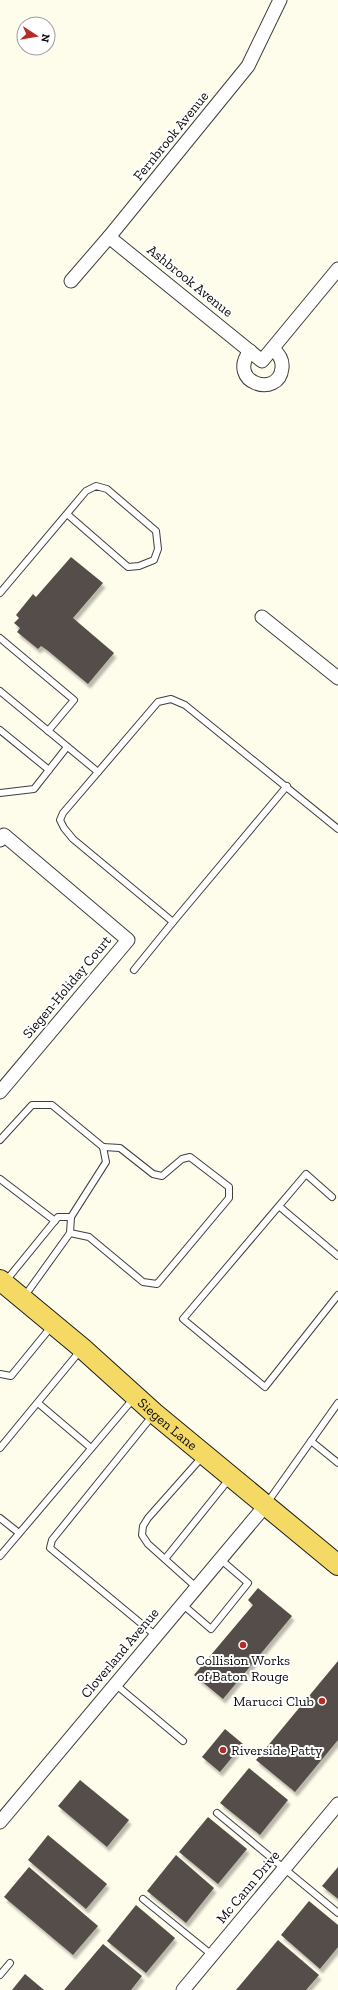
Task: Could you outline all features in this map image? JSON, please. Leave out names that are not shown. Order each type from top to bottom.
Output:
[{"type":"main road","name":"Siegen Lane","points":[[2,1281],[82,1348],[135,1397],[338,1565]]},
{"type":"street","name":"Fernbrook Avenue","points":[[71,281],[109,237],[248,66],[280,0]]},
{"type":"street","name":"Ashbrook Avenue","points":[[109,237],[262,361],[273,349]]},
{"type":"street","points":[[250,351],[244,362],[245,373],[255,384],[266,385],[279,377],[282,367],[280,357],[273,349],[338,269]]},
{"type":"street","points":[[262,617],[338,678]]},
{"type":"street","name":"Siegen-Holiday Court","points":[[0,840],[4,835],[128,940],[0,1092]]},
{"type":"street","name":"Cloverland Avenue","points":[[0,1822],[155,1635],[265,1506]]},
{"type":"street","name":"Mc Cann Drive","points":[[183,1990],[338,1804]]},
{"type":"lane","points":[[0,593],[86,491],[96,486],[107,489],[156,531],[158,549],[154,560],[139,566],[128,567],[67,514]]},
{"type":"lane","points":[[0,638],[74,700],[48,731]]},
{"type":"lane","points":[[0,690],[98,772]]},
{"type":"lane","points":[[173,922],[73,839],[64,828],[60,820],[63,813],[158,702],[171,699],[185,705],[338,829]]},
{"type":"lane","points":[[0,730],[49,770]]},
{"type":"lane","points":[[0,793],[34,789],[68,747]]},
{"type":"lane","points":[[134,970],[286,786]]},
{"type":"lane","points":[[0,1140],[32,1105],[52,1105],[103,1147],[120,1148],[153,1174],[162,1176],[182,1159],[190,1156],[229,1187],[230,1198],[157,1284],[143,1282],[89,1237],[70,1233]]},
{"type":"lane","points":[[23,1298],[70,1233],[71,1217],[106,1162],[103,1147]]},
{"type":"lane","points":[[332,1197],[306,1174],[280,1207],[183,1319],[265,1388],[338,1295]]},
{"type":"lane","points":[[0,1179],[55,1221]]},
{"type":"lane","points":[[280,1207],[338,1256]]},
{"type":"lane","points":[[2,1281],[58,1217],[71,1217]]},
{"type":"lane","points":[[0,1374],[11,1376],[53,1324]]},
{"type":"lane","points":[[0,1448],[82,1348]]},
{"type":"lane","points":[[0,1556],[135,1397]]},
{"type":"lane","points":[[38,1403],[91,1448]]},
{"type":"lane","points":[[265,1506],[338,1403]]},
{"type":"lane","points":[[154,1413],[52,1540],[50,1548],[155,1635]]},
{"type":"lane","points":[[311,1441],[338,1463]]},
{"type":"lane","points":[[196,1587],[148,1544],[142,1535],[143,1526],[160,1503],[205,1455]]},
{"type":"lane","points":[[165,1559],[231,1477]]},
{"type":"lane","points":[[0,1518],[19,1533]]},
{"type":"lane","points":[[182,1604],[211,1629],[248,1583],[220,1559]]},
{"type":"lane","points":[[115,1684],[183,1741]]},
{"type":"lane","points":[[217,1813],[338,1913]]},
{"type":"lane","points":[[143,1899],[212,1955]]},
{"type":"lane","points":[[0,1975],[10,1963]]},
{"type":"building","points":[[71,557],[103,583],[73,618],[114,653],[88,684],[47,650],[41,646],[38,649],[17,632],[20,628],[14,623],[19,618],[16,615],[33,594],[36,597]]},
{"type":"building","name":"Collision Works of Baton Rouge","points":[[258,1588],[292,1616],[223,1699],[194,1675],[253,1605],[248,1600]]},
{"type":"building","name":"Marucci Club","points":[[338,1661],[338,1740],[295,1792],[256,1760]]},
{"type":"building","name":"Riverside Patty","points":[[225,1729],[243,1744],[220,1772],[202,1757]]},
{"type":"building","points":[[249,1768],[288,1800],[260,1835],[220,1803]]},
{"type":"building","points":[[80,1780],[129,1820],[107,1847],[58,1806]]},
{"type":"building","points":[[208,1817],[247,1849],[218,1884],[179,1852]]},
{"type":"building","points":[[48,1835],[107,1884],[86,1909],[28,1860]]},
{"type":"building","points":[[176,1855],[214,1888],[186,1923],[147,1891]]},
{"type":"building","points":[[29,1867],[98,1926],[73,1955],[4,1897]]},
{"type":"building","points":[[338,1867],[338,1899],[322,1886]]},
{"type":"building","points":[[309,1901],[338,1925],[338,1947],[320,1969],[281,1935]]},
{"type":"building","points":[[136,1905],[175,1938],[146,1973],[107,1941]]},
{"type":"building","points":[[278,1940],[319,1975],[306,1990],[236,1990]]},
{"type":"building","points":[[103,1944],[142,1976],[131,1990],[64,1990]]},
{"type":"building","points":[[25,1974],[44,1990],[12,1990]]},
{"type":"place","name":"Collision Works of Baton Rouge","points":[[243,1645]]},
{"type":"place","name":"Marucci Club","points":[[322,1701]]},
{"type":"place","name":"Riverside Patty","points":[[223,1750]]}]
